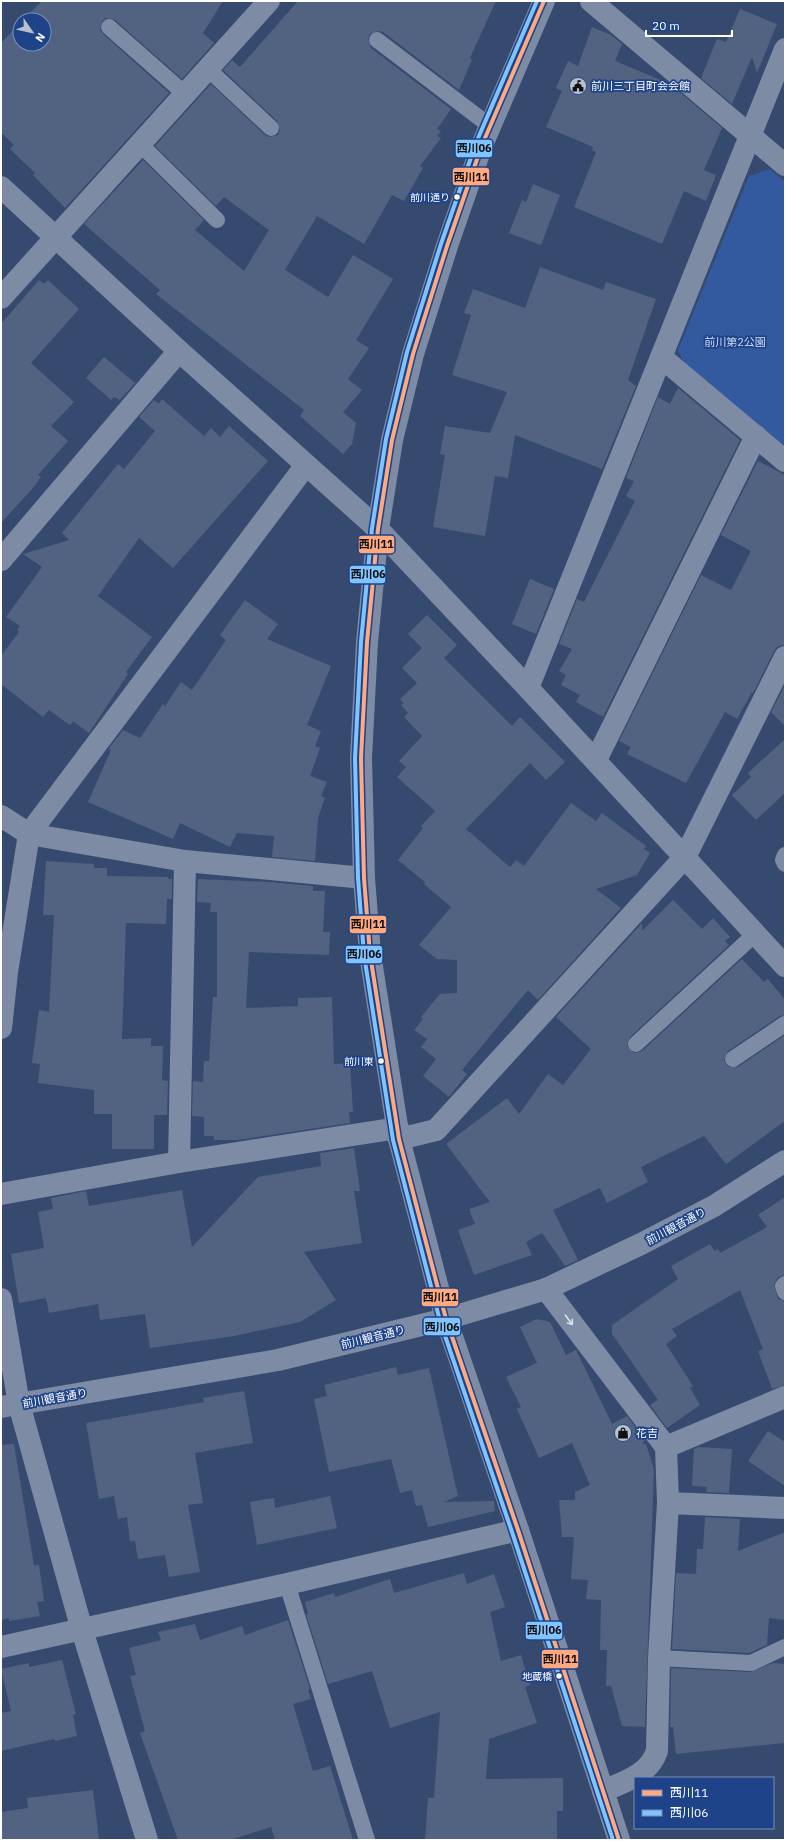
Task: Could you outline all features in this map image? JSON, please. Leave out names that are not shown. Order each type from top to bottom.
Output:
[{"type":"street","points":[[1,298],[269,1]]},
{"type":"street","points":[[544,1],[490,126],[447,246],[413,354],[392,440],[378,530],[367,642],[361,758],[364,878],[370,954],[398,1134],[446,1319],[518,1530],[619,1840]]},
{"type":"street","points":[[591,1],[785,165]]},
{"type":"street","points":[[528,688],[785,49]]},
{"type":"street","points":[[1,187],[179,351],[378,530],[596,760],[785,966]]},
{"type":"street","points":[[1,560],[179,351]]},
{"type":"street","points":[[661,357],[785,461]]},
{"type":"street","points":[[596,760],[756,436]]},
{"type":"street","points":[[1,1028],[4,972],[29,834],[306,465]]},
{"type":"street","points":[[1,1194],[179,1162],[436,1130],[685,857],[785,657]]},
{"type":"street","points":[[1,816],[29,834],[185,861],[364,878]]},
{"type":"street","points":[[179,1162],[185,861]]},
{"type":"street","name":"前川観音通り","points":[[10,1406],[278,1360],[446,1319],[546,1289],[641,1244],[708,1209],[785,1161]]},
{"type":"street","points":[[546,1289],[666,1447],[668,1503],[659,1658],[657,1751],[653,1762],[629,1780],[603,1792]]},
{"type":"street","points":[[1,1299],[10,1406],[82,1630],[147,1840]]},
{"type":"street","points":[[666,1447],[785,1397]]},
{"type":"street","points":[[668,1503],[785,1508]]},
{"type":"street","points":[[1,1647],[287,1584],[518,1530]]},
{"type":"lane","points":[[109,27],[185,94]]},
{"type":"lane","points":[[377,40],[466,110],[490,126]]},
{"type":"lane","points":[[208,69],[272,128]]},
{"type":"lane","points":[[140,144],[217,220]]},
{"type":"lane","points":[[785,855],[783,860],[785,864]]},
{"type":"lane","points":[[636,1044],[755,934]]},
{"type":"lane","points":[[733,1059],[785,1024]]},
{"type":"lane","points":[[785,1284],[782,1286],[785,1292]]},
{"type":"lane","points":[[287,1584],[367,1840]]},
{"type":"lane","points":[[659,1658],[751,1663],[785,1647]]},
{"type":"green space","name":"前川第2公園","points":[[770,169],[785,182],[785,450],[684,364],[678,350],[749,176]]},
{"type":"building","points":[[42,1],[223,1],[203,33],[214,43],[182,79],[115,20],[106,18],[102,21],[100,30],[103,34],[169,93],[65,208],[33,175],[35,173],[10,149],[14,145],[1,132],[1,43],[12,31],[12,52],[52,52],[52,12],[31,12]]},
{"type":"building","points":[[298,1],[496,1],[470,58],[472,60],[459,90],[383,32],[378,31],[370,34],[368,39],[371,48],[451,109],[437,129],[441,131],[437,136],[441,138],[420,166],[423,168],[404,201],[392,195],[364,244],[317,216],[285,270],[328,297],[353,255],[393,279],[356,340],[369,348],[348,379],[362,390],[343,412],[356,423],[352,444],[343,454],[300,416],[304,410],[156,294],[160,290],[84,224],[143,160],[204,220],[195,230],[244,271],[269,230],[224,197],[216,206],[155,146],[211,84],[265,135],[269,137],[278,135],[280,130],[277,121],[223,70],[232,60],[240,67]]},
{"type":"building","points":[[740,9],[777,24],[757,73],[752,57],[732,104],[701,78],[717,39],[726,42]]},
{"type":"building","points":[[592,27],[611,35],[622,44],[615,61],[670,84],[722,128],[704,170],[716,175],[706,201],[684,191],[662,244],[574,207],[596,152],[592,150],[593,147],[546,127],[562,91],[556,88],[568,61],[578,66]]},
{"type":"building","points":[[533,184],[560,195],[541,245],[509,233],[522,200],[526,202]]},
{"type":"building","points":[[540,267],[603,290],[606,282],[656,299],[628,380],[636,386],[602,469],[515,435],[508,478],[495,476],[485,536],[433,527],[445,455],[440,454],[445,426],[490,433],[507,392],[452,375],[471,315],[464,313],[473,289],[525,308]]},
{"type":"building","points":[[39,280],[44,284],[48,280],[79,309],[31,363],[74,402],[51,426],[68,441],[38,475],[41,477],[32,489],[1,523],[1,324]]},
{"type":"building","points":[[104,357],[135,383],[120,400],[114,397],[111,400],[86,378]]},
{"type":"building","points":[[678,388],[740,440],[603,717],[576,702],[580,695],[561,685],[566,675],[559,671],[572,649],[559,644],[577,599],[584,602],[635,501],[626,496],[634,481],[626,478],[658,397],[670,404]]},
{"type":"building","points":[[162,399],[204,436],[211,428],[220,437],[229,426],[268,461],[173,568],[139,538],[98,596],[152,637],[126,672],[128,674],[89,733],[73,721],[70,725],[49,710],[43,717],[1,684],[1,656],[19,632],[17,630],[20,626],[6,617],[42,567],[23,554],[69,540],[62,533],[118,464],[124,469],[155,431],[139,417],[154,400],[159,404]]},
{"type":"building","points":[[758,461],[785,475],[785,645],[778,646],[774,651],[753,693],[752,692],[737,719],[725,712],[686,783],[627,754],[631,747],[619,741],[701,575],[731,590],[751,551],[721,535]]},
{"type":"building","points":[[530,579],[554,589],[536,634],[512,624]]},
{"type":"building","points":[[245,600],[278,624],[267,639],[331,666],[307,725],[321,731],[315,746],[320,748],[310,776],[327,782],[321,796],[325,798],[318,818],[315,861],[272,857],[274,836],[237,833],[230,847],[180,823],[173,839],[88,802],[111,750],[109,748],[123,730],[140,738],[163,704],[165,706],[181,682],[192,690],[226,640],[220,635]]},
{"type":"building","points":[[427,615],[457,645],[444,658],[512,726],[520,717],[565,762],[546,780],[530,763],[466,829],[510,867],[516,860],[524,866],[571,803],[596,821],[602,813],[646,846],[644,849],[650,853],[637,875],[596,889],[621,908],[538,1000],[528,990],[462,1070],[467,1074],[449,1097],[423,1076],[436,1059],[421,1047],[427,1039],[414,1030],[423,1019],[421,1017],[440,994],[457,993],[457,960],[437,959],[419,945],[451,907],[424,884],[425,882],[398,860],[423,828],[421,826],[435,811],[397,777],[406,767],[399,761],[422,736],[404,717],[408,713],[401,705],[404,703],[400,699],[417,683],[402,668],[422,648],[408,634]]},
{"type":"building","points":[[785,685],[785,726],[771,712]]},
{"type":"building","points":[[785,739],[785,793],[756,820],[732,795],[751,777],[748,773]]},
{"type":"building","points":[[46,861],[94,864],[94,868],[107,868],[107,876],[168,877],[168,879],[172,879],[172,899],[167,899],[166,924],[126,923],[122,1039],[151,1038],[151,1046],[163,1046],[162,1080],[168,1081],[167,1115],[154,1115],[154,1149],[112,1149],[112,1114],[94,1114],[94,1090],[38,1083],[40,1064],[32,1063],[39,1010],[49,1012],[54,915],[43,915]]},
{"type":"building","points":[[198,879],[269,882],[313,886],[313,891],[325,891],[323,932],[330,932],[329,955],[249,952],[246,1008],[298,1006],[298,998],[332,997],[334,1064],[350,1063],[353,1112],[349,1112],[350,1123],[238,1140],[214,1140],[214,1136],[204,1136],[204,1117],[192,1116],[193,1081],[203,1082],[204,1061],[209,1061],[213,997],[217,997],[217,912],[210,912],[211,903],[197,902]]},
{"type":"building","points":[[673,900],[702,929],[713,918],[730,937],[725,941],[729,945],[630,1037],[627,1046],[634,1053],[642,1051],[742,959],[764,982],[768,979],[785,1000],[785,1015],[780,1016],[728,1051],[724,1060],[728,1067],[738,1067],[785,1035],[785,1121],[726,1164],[704,1136],[641,1167],[648,1182],[607,1203],[600,1188],[553,1210],[578,1260],[565,1266],[542,1233],[526,1242],[532,1255],[474,1275],[458,1230],[475,1224],[469,1209],[490,1202],[446,1144],[507,1098],[519,1114],[548,1074],[563,1085],[591,1049],[556,1017],[642,923],[642,931]]},
{"type":"building","points":[[354,1148],[360,1191],[354,1191],[362,1243],[304,1252],[336,1300],[300,1322],[234,1336],[150,1348],[145,1314],[100,1320],[98,1304],[49,1313],[46,1298],[19,1303],[11,1254],[44,1248],[38,1212],[53,1209],[51,1198],[86,1191],[89,1206],[182,1190],[192,1247],[258,1177],[321,1166],[320,1153]]},
{"type":"building","points":[[785,1197],[785,1275],[778,1277],[774,1284],[778,1299],[785,1301],[785,1385],[772,1389],[758,1351],[763,1349],[740,1290],[672,1329],[677,1336],[666,1344],[693,1386],[690,1388],[700,1405],[667,1428],[650,1405],[658,1400],[612,1334],[612,1325],[678,1279],[671,1266],[710,1244],[715,1251],[718,1249],[720,1253],[767,1227],[758,1215]]},
{"type":"building","points":[[537,1319],[550,1322],[566,1355],[576,1350],[612,1424],[627,1416],[645,1440],[642,1444],[646,1444],[654,1469],[645,1727],[622,1726],[611,1686],[606,1686],[607,1650],[600,1650],[601,1600],[586,1599],[588,1580],[571,1579],[574,1537],[562,1537],[559,1500],[575,1500],[575,1492],[590,1485],[572,1443],[539,1458],[517,1409],[521,1407],[506,1377],[537,1363],[520,1327]]},
{"type":"building","points":[[396,1367],[398,1375],[429,1368],[458,1496],[444,1502],[494,1501],[495,1511],[428,1527],[422,1505],[416,1506],[412,1490],[400,1493],[391,1459],[329,1472],[314,1399],[327,1396],[324,1385]]},
{"type":"building","points":[[244,1391],[253,1443],[195,1453],[203,1503],[188,1505],[200,1572],[169,1577],[165,1555],[138,1559],[135,1541],[130,1541],[127,1517],[118,1519],[114,1496],[99,1499],[86,1423],[204,1402],[203,1398]]},
{"type":"building","points":[[768,1431],[785,1442],[785,1486],[748,1461]]},
{"type":"building","points":[[14,1444],[34,1565],[39,1565],[44,1601],[37,1602],[40,1616],[9,1621],[9,1618],[1,1620],[1,1445]]},
{"type":"building","points":[[698,1447],[732,1449],[729,1493],[706,1492],[707,1487],[692,1486],[694,1449]]},
{"type":"building","points":[[330,1496],[337,1528],[257,1545],[250,1502],[274,1498],[275,1508]]},
{"type":"building","points":[[705,1517],[740,1519],[738,1551],[785,1532],[785,1620],[769,1618],[767,1645],[749,1653],[672,1649],[676,1573],[696,1574],[697,1549],[703,1549]]},
{"type":"building","points":[[464,1573],[467,1584],[494,1574],[505,1607],[490,1612],[501,1661],[521,1655],[530,1685],[525,1687],[537,1723],[489,1739],[486,1779],[563,1778],[563,1811],[557,1811],[557,1840],[425,1840],[428,1798],[434,1798],[440,1712],[390,1728],[372,1671],[328,1684],[306,1614],[308,1614],[305,1602],[334,1593],[335,1597],[390,1579],[394,1593]]},
{"type":"building","points":[[288,1620],[310,1689],[308,1690],[311,1699],[293,1704],[313,1771],[330,1766],[353,1840],[275,1840],[271,1827],[230,1840],[178,1840],[140,1733],[145,1731],[130,1676],[136,1675],[129,1648],[161,1640],[158,1632],[195,1624],[200,1640],[242,1626],[245,1635]]},
{"type":"building","points":[[62,1660],[76,1714],[73,1715],[77,1736],[55,1741],[54,1739],[1,1751],[1,1713],[11,1711],[1,1669],[29,1663],[29,1667]]},
{"type":"building","points":[[773,1663],[785,1664],[785,1743],[676,1754],[673,1727],[670,1727],[671,1668],[750,1672]]},
{"type":"building","points":[[93,1790],[99,1840],[1,1840],[1,1812],[28,1808],[27,1798]]},
{"type":"transit line","name":"西川06","points":[[537,1],[476,143],[441,244],[407,352],[386,439],[372,528],[361,642],[355,758],[358,878],[364,955],[393,1140],[440,1321],[512,1532],[613,1840]]},
{"type":"transit line","name":"西川11","points":[[544,1],[482,145],[447,246],[413,354],[392,440],[378,529],[367,642],[361,758],[364,878],[370,954],[399,1139],[446,1319],[518,1530],[619,1840]]},
{"type":"place","name":"前川三丁目町会会館","points":[[578,86]]},
{"type":"place","name":"前川通り","points":[[457,197]]},
{"type":"place","name":"前川東","points":[[381,1061]]},
{"type":"place","name":"花吉","points":[[623,1433]]},
{"type":"place","name":"地蔵橋","points":[[559,1676]]}]
